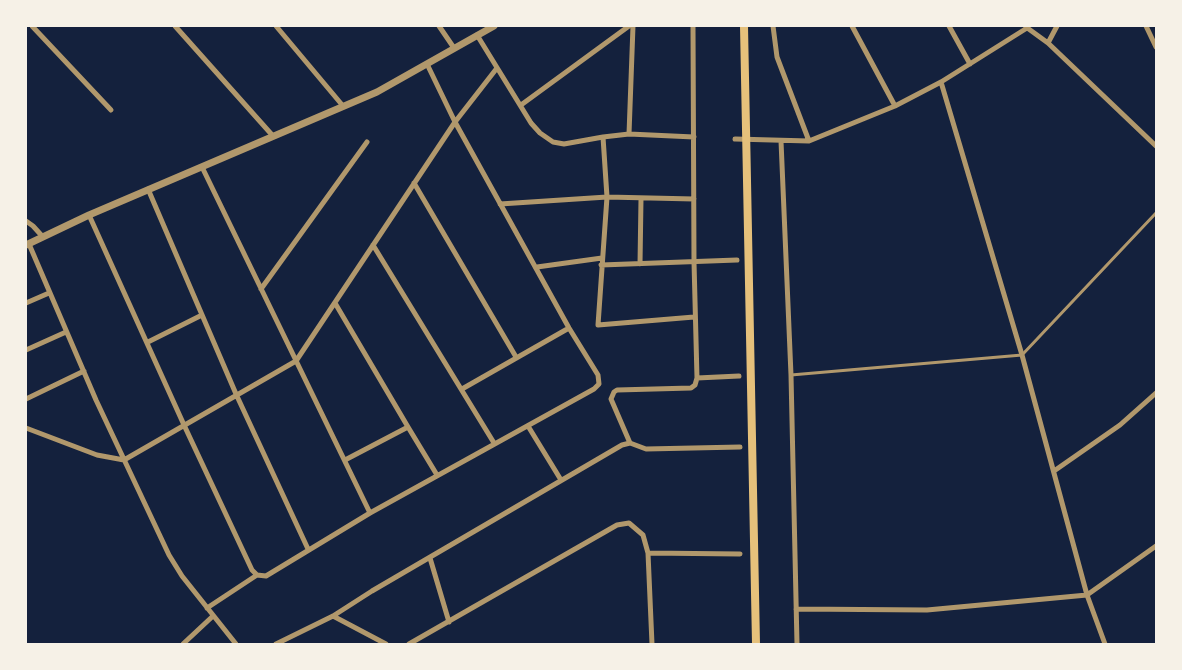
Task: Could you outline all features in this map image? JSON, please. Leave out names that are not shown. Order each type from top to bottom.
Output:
[{"type":"main road","points":[[744,26],[756,645]]},
{"type":"street","points":[[33,26],[111,111]]},
{"type":"street","points":[[175,26],[273,136]]},
{"type":"street","points":[[279,26],[343,106]]},
{"type":"street","points":[[439,26],[454,48]]},
{"type":"street","points":[[236,645],[169,555],[27,245],[148,189],[377,92],[494,26]]},
{"type":"street","points":[[521,105],[631,26]]},
{"type":"street","points":[[629,134],[631,26]]},
{"type":"street","points":[[630,443],[611,399],[614,392],[617,390],[691,388],[698,378],[694,317],[693,26]]},
{"type":"street","points":[[773,26],[777,57],[809,141]]},
{"type":"street","points":[[852,26],[895,106]]},
{"type":"street","points":[[949,26],[970,64]]},
{"type":"street","points":[[1048,43],[1057,26]]},
{"type":"street","points":[[1146,26],[1156,47]]},
{"type":"street","points":[[735,139],[809,141],[895,106],[970,64],[1026,27],[1048,43],[1156,146]]},
{"type":"street","points":[[477,35],[531,123],[553,142],[564,144],[629,134],[694,137]]},
{"type":"street","points":[[207,608],[257,576],[266,576],[370,513],[594,389],[599,384],[598,375],[500,204],[455,122],[427,64]]},
{"type":"street","points":[[26,428],[96,455],[124,460],[296,361],[455,122],[497,68]]},
{"type":"street","points":[[940,82],[1022,355],[1087,595],[1105,645]]},
{"type":"street","points":[[603,137],[608,197],[601,262],[598,325],[694,317]]},
{"type":"street","points":[[781,141],[791,375],[797,645]]},
{"type":"street","points":[[261,289],[367,142]]},
{"type":"street","points":[[202,167],[370,513]]},
{"type":"street","points":[[414,183],[516,357]]},
{"type":"street","points":[[148,189],[236,394],[308,549]]},
{"type":"street","points":[[500,204],[608,197],[694,199]]},
{"type":"street","points":[[640,264],[641,199]]},
{"type":"street","points":[[89,215],[184,425],[252,570],[257,576]]},
{"type":"street","points":[[26,220],[42,237]]},
{"type":"street","points":[[373,244],[494,443]]},
{"type":"street","points":[[537,267],[601,262],[640,264],[737,260]]},
{"type":"street","points":[[26,303],[49,293]]},
{"type":"street","points":[[335,303],[436,475]]},
{"type":"street","points":[[148,342],[202,315]]},
{"type":"street","points":[[462,389],[570,327]]},
{"type":"street","points":[[26,350],[66,332]]},
{"type":"street","points":[[26,399],[84,371]]},
{"type":"street","points":[[698,378],[739,376]]},
{"type":"street","points":[[1054,471],[1120,425],[1156,393]]},
{"type":"street","points":[[528,426],[561,480]]},
{"type":"street","points":[[345,460],[408,427]]},
{"type":"street","points":[[276,645],[333,616],[622,445],[630,443],[646,449],[740,447]]},
{"type":"street","points":[[409,645],[617,525],[629,523],[644,535],[648,553],[652,645]]},
{"type":"street","points":[[796,609],[927,610],[1087,595],[1156,546]]},
{"type":"street","points":[[648,553],[740,554]]},
{"type":"street","points":[[430,558],[449,622]]},
{"type":"street","points":[[183,645],[213,616]]},
{"type":"street","points":[[333,616],[386,645]]},
{"type":"lane","points":[[791,375],[1022,355],[1156,213]]}]
